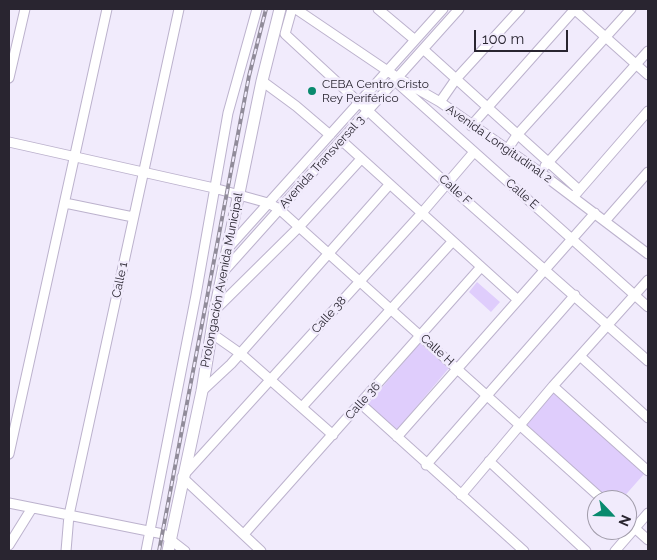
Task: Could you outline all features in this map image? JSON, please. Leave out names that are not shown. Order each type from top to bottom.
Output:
[{"type":"main road","name":"Prolongación Avenida Municipal","points":[[169,546],[182,477],[202,391],[215,310],[238,195],[262,81],[280,9]]},
{"type":"street","points":[[9,78],[25,9]]},
{"type":"street","points":[[9,454],[107,9]]},
{"type":"street","name":"Calle 1","points":[[66,551],[69,515],[179,9]]},
{"type":"street","name":"Prolongación Avenida Municipal","points":[[146,551],[234,88],[257,9]]},
{"type":"street","name":"Calle F","points":[[292,9],[285,34],[446,182],[648,361]]},
{"type":"street","name":"Avenida Longitudinal 2","points":[[296,9],[388,70],[396,79],[440,102],[471,126],[541,173],[648,254]]},
{"type":"street","name":"Avenida Transversal 3","points":[[229,247],[443,9]]},
{"type":"street","name":"Avenida Transversal 3","points":[[224,271],[459,9]]},
{"type":"street","points":[[440,102],[456,79],[520,9]]},
{"type":"street","points":[[471,126],[574,9],[648,75]]},
{"type":"street","points":[[507,150],[517,135],[631,9]]},
{"type":"street","points":[[382,10],[415,40]]},
{"type":"street","points":[[423,49],[486,108],[578,189]]},
{"type":"street","points":[[541,173],[547,162],[648,50]]},
{"type":"street","name":"Calle E","points":[[396,79],[474,152],[648,307]]},
{"type":"street","points":[[262,81],[296,106],[330,135]]},
{"type":"street","points":[[574,198],[578,189],[648,111]]},
{"type":"street","points":[[342,140],[389,185],[518,300]]},
{"type":"street","name":"Calle H","points":[[9,142],[214,188],[268,203],[279,209],[592,490]]},
{"type":"street","name":"Calle 38","points":[[182,477],[421,214],[446,182],[474,152]]},
{"type":"street","points":[[215,310],[299,227],[361,159]]},
{"type":"street","points":[[605,221],[647,177]]},
{"type":"street","points":[[202,391],[241,354],[389,185]]},
{"type":"street","points":[[65,203],[133,217]]},
{"type":"street","points":[[397,437],[595,214]]},
{"type":"street","points":[[302,407],[452,242]]},
{"type":"street","name":"Calle 36","points":[[244,534],[481,267]]},
{"type":"street","points":[[461,495],[553,386],[648,280]]},
{"type":"street","points":[[426,465],[575,295]]},
{"type":"street","points":[[211,333],[241,354],[333,435]]},
{"type":"street","points":[[580,356],[648,418]]},
{"type":"street","points":[[553,386],[648,471]]},
{"type":"street","points":[[361,404],[426,465],[524,551]]},
{"type":"street","points":[[489,461],[586,551]]},
{"type":"street","points":[[182,477],[261,551]]},
{"type":"street","points":[[9,503],[166,535],[169,546],[185,551]]},
{"type":"street","points":[[9,545],[32,508]]},
{"type":"street","points":[[637,526],[648,513]]},
{"type":"street","points":[[637,530],[648,540]]},
{"type":"street","points":[[615,551],[625,540]]},
{"type":"shaded area","points":[[477,282],[500,302],[491,312],[469,292]]},
{"type":"shaded area","points":[[420,343],[449,368],[396,431],[367,405]]},
{"type":"shaded area","points":[[553,392],[644,474],[630,490],[598,490],[526,424]]},
{"type":"railway","points":[[159,551],[249,76],[266,9]]},
{"type":"place","name":"CEBA Centro Cristo Rey Periférico","points":[[312,91]]}]
